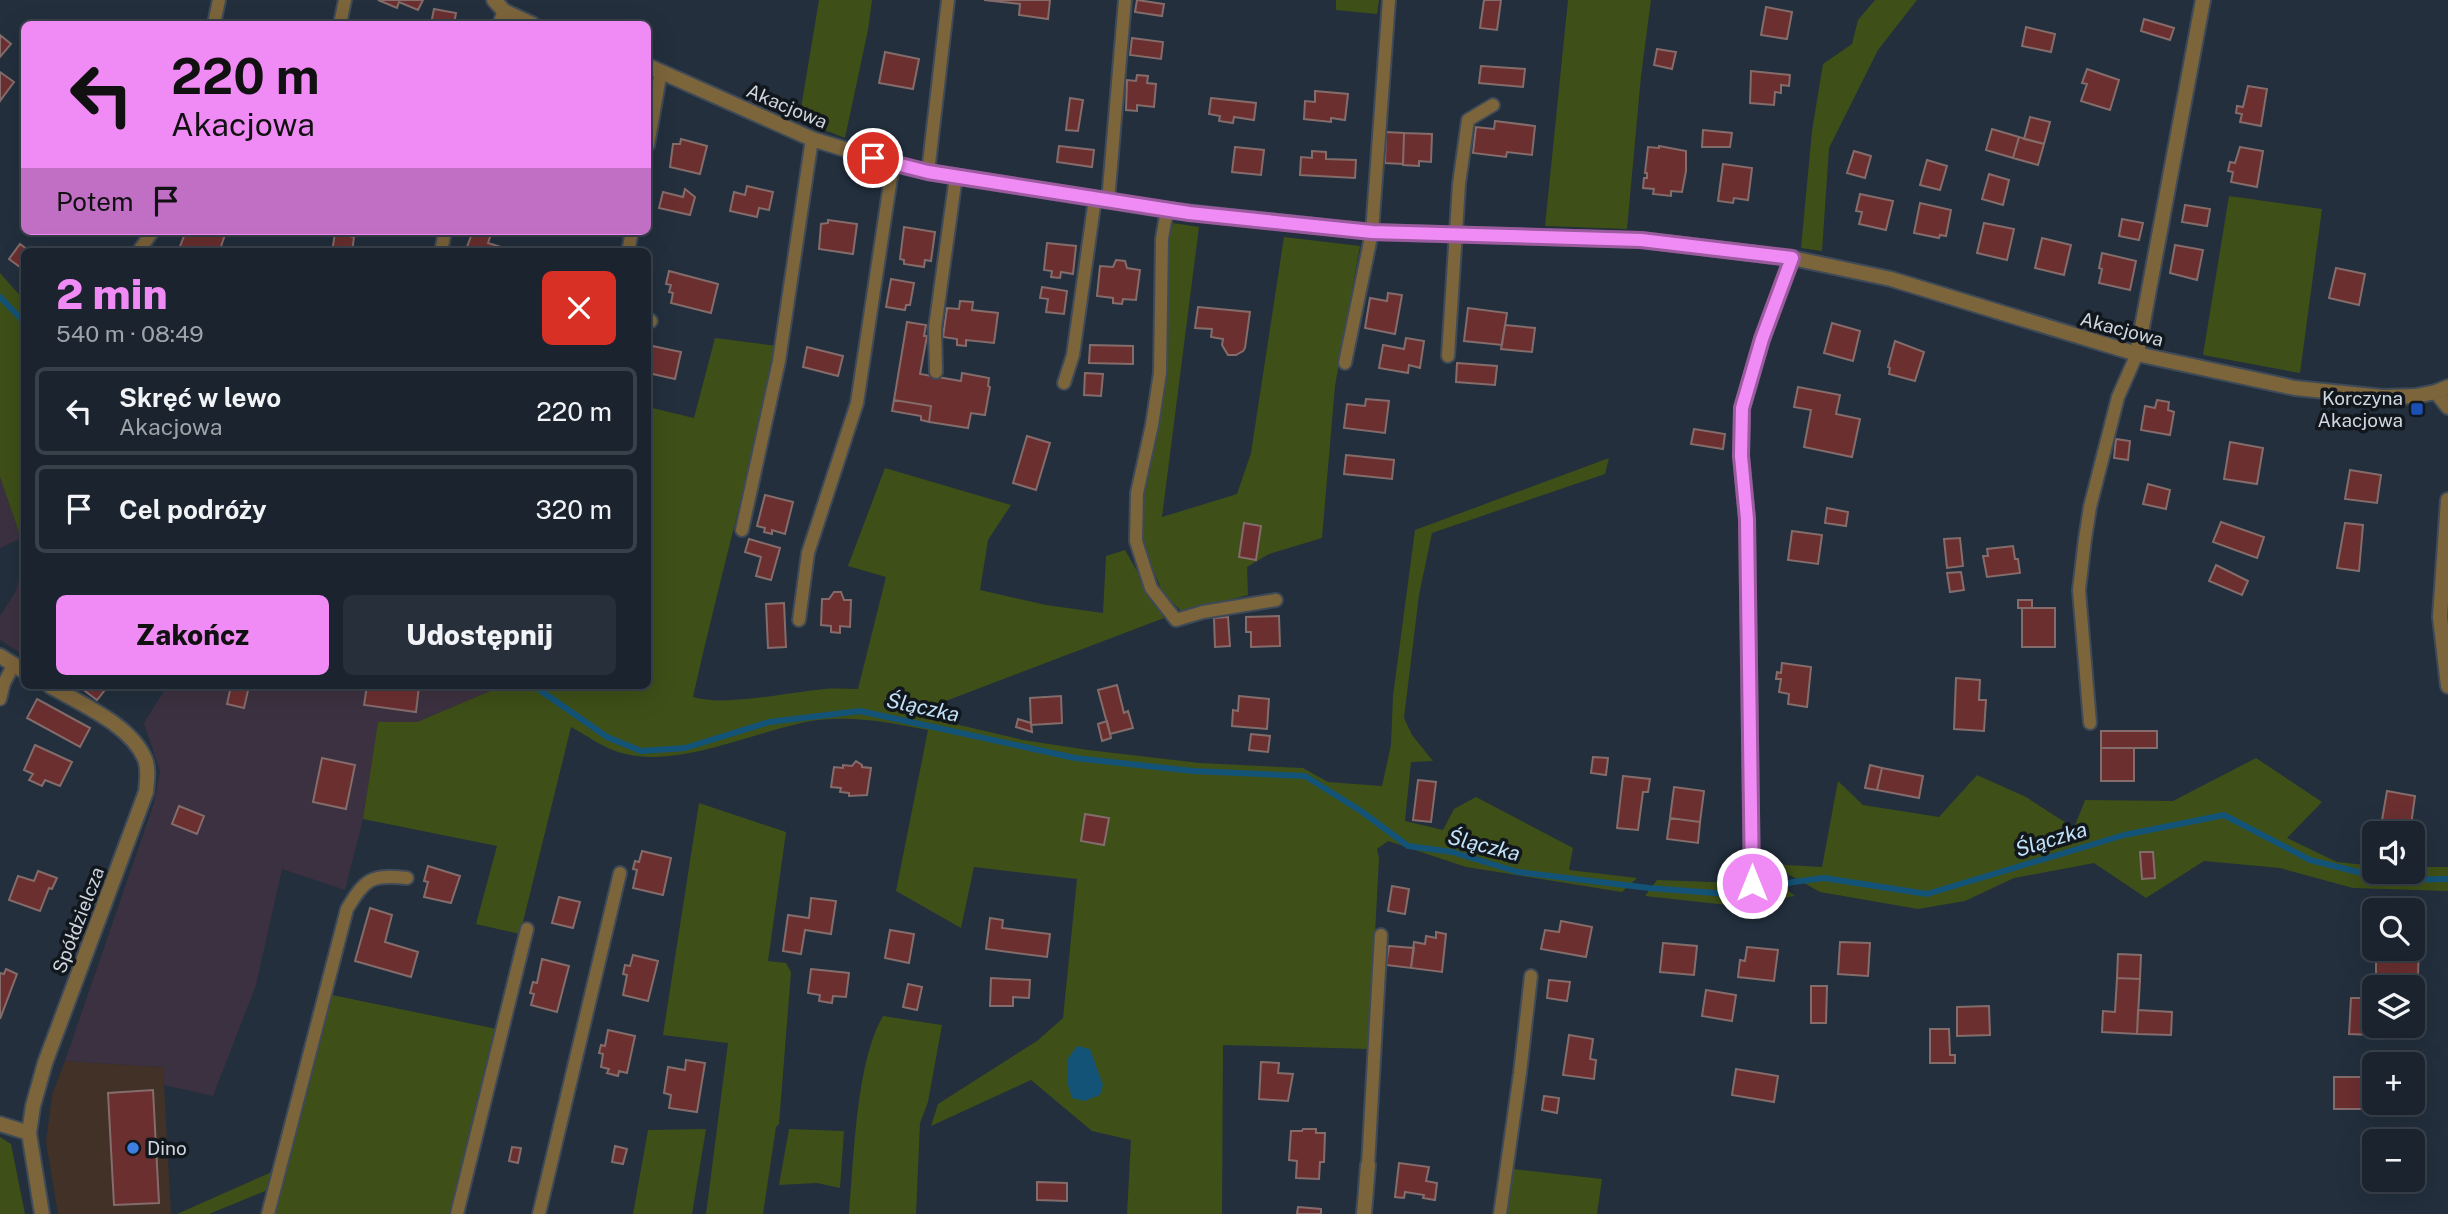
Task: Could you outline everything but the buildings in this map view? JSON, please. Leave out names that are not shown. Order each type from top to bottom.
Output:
[{"type":"street","points":[[2137,354],[2203,0]]},
{"type":"street","points":[[499,8],[527,21]]},
{"type":"street","name":"Akacjowa","points":[[654,68],[812,139],[928,172],[1167,210],[1372,232],[1641,240],[1792,258],[1891,279],[2137,354],[2295,388],[2383,397],[2442,389]]},
{"type":"street","points":[[1752,883],[1747,519],[1741,456],[1742,408],[1762,339],[1792,258]]},
{"type":"street","points":[[2442,389],[2448,407]]},
{"type":"street","points":[[2448,500],[2440,617],[2448,685]]},
{"type":"street","points":[[0,656],[19,667]]},
{"type":"street","name":"Spółdzielcza","points":[[42,1214],[29,1133],[33,1106],[45,1063],[146,792],[148,776],[145,760],[129,734],[55,689]]},
{"type":"street","points":[[0,1124],[29,1133]]},
{"type":"street","points":[[1364,1214],[1368,1165]]},
{"type":"lane","points":[[215,21],[219,0]]},
{"type":"lane","points":[[341,21],[345,0]]},
{"type":"lane","points":[[928,172],[948,0]]},
{"type":"lane","points":[[1064,383],[1073,355],[1101,200],[1113,150],[1116,86],[1125,0]]},
{"type":"lane","points":[[1345,363],[1372,232],[1388,0]]},
{"type":"lane","points":[[651,106],[654,68]]},
{"type":"lane","points":[[1448,356],[1459,184],[1468,120],[1493,105]]},
{"type":"lane","points":[[742,530],[779,361],[812,139]]},
{"type":"lane","points":[[799,620],[808,553],[857,403],[893,164]]},
{"type":"lane","points":[[936,372],[935,328],[956,176]]},
{"type":"lane","points":[[1167,210],[1162,239],[1160,373],[1137,493],[1136,541],[1152,587],[1176,620],[1203,612],[1276,600]]},
{"type":"lane","points":[[2090,723],[2079,590],[2085,539],[2090,507],[2118,397],[2137,354]]},
{"type":"lane","points":[[0,699],[4,684],[19,667]]},
{"type":"lane","points":[[539,1214],[620,873]]},
{"type":"lane","points":[[268,1214],[347,909],[359,889],[380,875],[407,878]]},
{"type":"lane","points":[[457,1214],[527,929]]},
{"type":"lane","points":[[1368,1165],[1381,935]]},
{"type":"lane","points":[[1500,1214],[1531,976]]},
{"type":"shaded area","points":[[0,477],[21,538],[0,548]]},
{"type":"shaded area","points":[[21,572],[21,653],[0,640],[0,616],[16,591]]},
{"type":"shaded area","points":[[165,689],[495,689],[417,722],[378,722],[363,819],[345,890],[282,869],[256,985],[213,1096],[164,1085],[163,1067],[65,1061],[154,803],[160,771],[144,723]]},
{"type":"shaded area","points":[[65,1061],[163,1067],[171,1214],[58,1214],[46,1142],[52,1095]]},
{"type":"green space","points":[[819,0],[872,0],[845,138],[799,120]]},
{"type":"green space","points":[[1336,0],[1379,0],[1377,14],[1336,10]]},
{"type":"green space","points":[[1568,0],[1651,0],[1627,229],[1545,226]]},
{"type":"green space","points":[[1875,0],[1917,0],[1878,50],[1829,148],[1822,251],[1801,248],[1812,131],[1823,64],[1852,44],[1858,20]]},
{"type":"green space","points":[[2229,196],[2322,209],[2300,373],[2203,355]]},
{"type":"green space","points":[[1173,223],[1199,227],[1162,517],[1237,494],[1251,453],[1284,237],[1360,246],[1335,386],[1322,538],[1269,554],[1247,567],[1248,595],[1182,612],[1163,593],[1143,546],[1140,525],[1149,460],[1168,244]]},
{"type":"green space","points":[[0,273],[21,297],[21,538],[0,477]]},
{"type":"green space","points":[[715,338],[777,346],[693,697],[707,700],[740,700],[825,689],[858,689],[886,577],[848,566],[885,468],[1011,505],[988,540],[980,590],[1046,605],[1103,613],[1106,556],[1125,550],[1164,618],[943,702],[934,719],[1023,740],[1088,750],[1200,763],[1303,768],[1328,782],[1382,786],[1391,745],[1393,696],[1415,530],[1609,458],[1605,474],[1432,533],[1419,595],[1404,718],[1412,735],[1433,761],[1411,762],[1405,821],[1443,830],[1454,809],[1476,797],[1573,848],[1569,870],[1637,878],[1622,892],[1466,867],[1388,841],[1377,849],[1379,858],[1369,1049],[1223,1045],[1222,1214],[1127,1214],[1131,1140],[1092,1131],[1031,1080],[931,1126],[938,1104],[1037,1041],[1063,1018],[1077,879],[974,867],[961,928],[896,891],[928,730],[867,720],[821,720],[784,727],[687,754],[663,757],[618,752],[571,727],[520,934],[476,924],[497,846],[363,819],[378,722],[417,722],[495,689],[651,689],[651,408],[694,418]]},
{"type":"green space","points":[[2256,758],[2322,802],[2287,838],[2337,862],[2362,865],[2362,884],[2425,884],[2425,867],[2448,867],[2448,891],[2353,888],[2280,868],[2204,861],[2146,898],[2094,863],[2014,878],[1965,901],[1918,909],[1820,892],[1763,860],[1786,865],[1822,867],[1838,781],[1863,805],[1939,817],[1977,775],[2026,797],[2074,828],[2085,800],[2173,801]]},
{"type":"green space","points":[[699,803],[786,832],[768,961],[786,963],[791,972],[779,1124],[776,1127],[763,1214],[706,1214],[728,1043],[663,1035]]},
{"type":"green space","points":[[1767,875],[1795,896],[1751,903],[1756,876]]},
{"type":"green space","points":[[1657,880],[1743,883],[1737,906],[1645,896]]},
{"type":"green space","points":[[332,995],[497,1029],[451,1214],[275,1214]]},
{"type":"green space","points":[[883,1016],[942,1025],[928,1102],[920,1123],[916,1214],[849,1214],[862,1084],[874,1035]]},
{"type":"green space","points":[[706,1129],[692,1214],[633,1214],[648,1130]]},
{"type":"green space","points":[[789,1129],[844,1131],[840,1188],[817,1183],[779,1185]]},
{"type":"green space","points":[[0,1137],[11,1144],[25,1214],[0,1214]]},
{"type":"green space","points":[[1513,1169],[1602,1179],[1597,1214],[1507,1214]]},
{"type":"green space","points":[[274,1171],[270,1189],[209,1214],[177,1214]]},
{"type":"water","points":[[1077,1046],[1090,1049],[1103,1085],[1100,1095],[1084,1101],[1072,1098],[1068,1085],[1067,1060]]},
{"type":"waterway","name":"Ślączka","points":[[0,297],[21,319]]},
{"type":"waterway","name":"Ślączka","points":[[538,689],[607,737],[641,751],[685,748],[769,722],[860,711],[1075,758],[1193,771],[1305,776],[1361,811],[1408,846],[1452,852],[1518,872],[1649,888],[1741,895],[1793,882],[1824,878],[1927,894],[2124,835],[2224,815],[2310,860],[2390,880],[2448,879]]},
{"type":"place","name":"Korczyna Akacjowa","points":[[2417,409]]},
{"type":"place","name":"Dino","points":[[133,1148]]},
{"type":"route","points":[[873,158],[928,172],[1189,213],[1372,232],[1641,240],[1792,258],[1762,339],[1742,408],[1741,456],[1747,519],[1752,883]]}]
